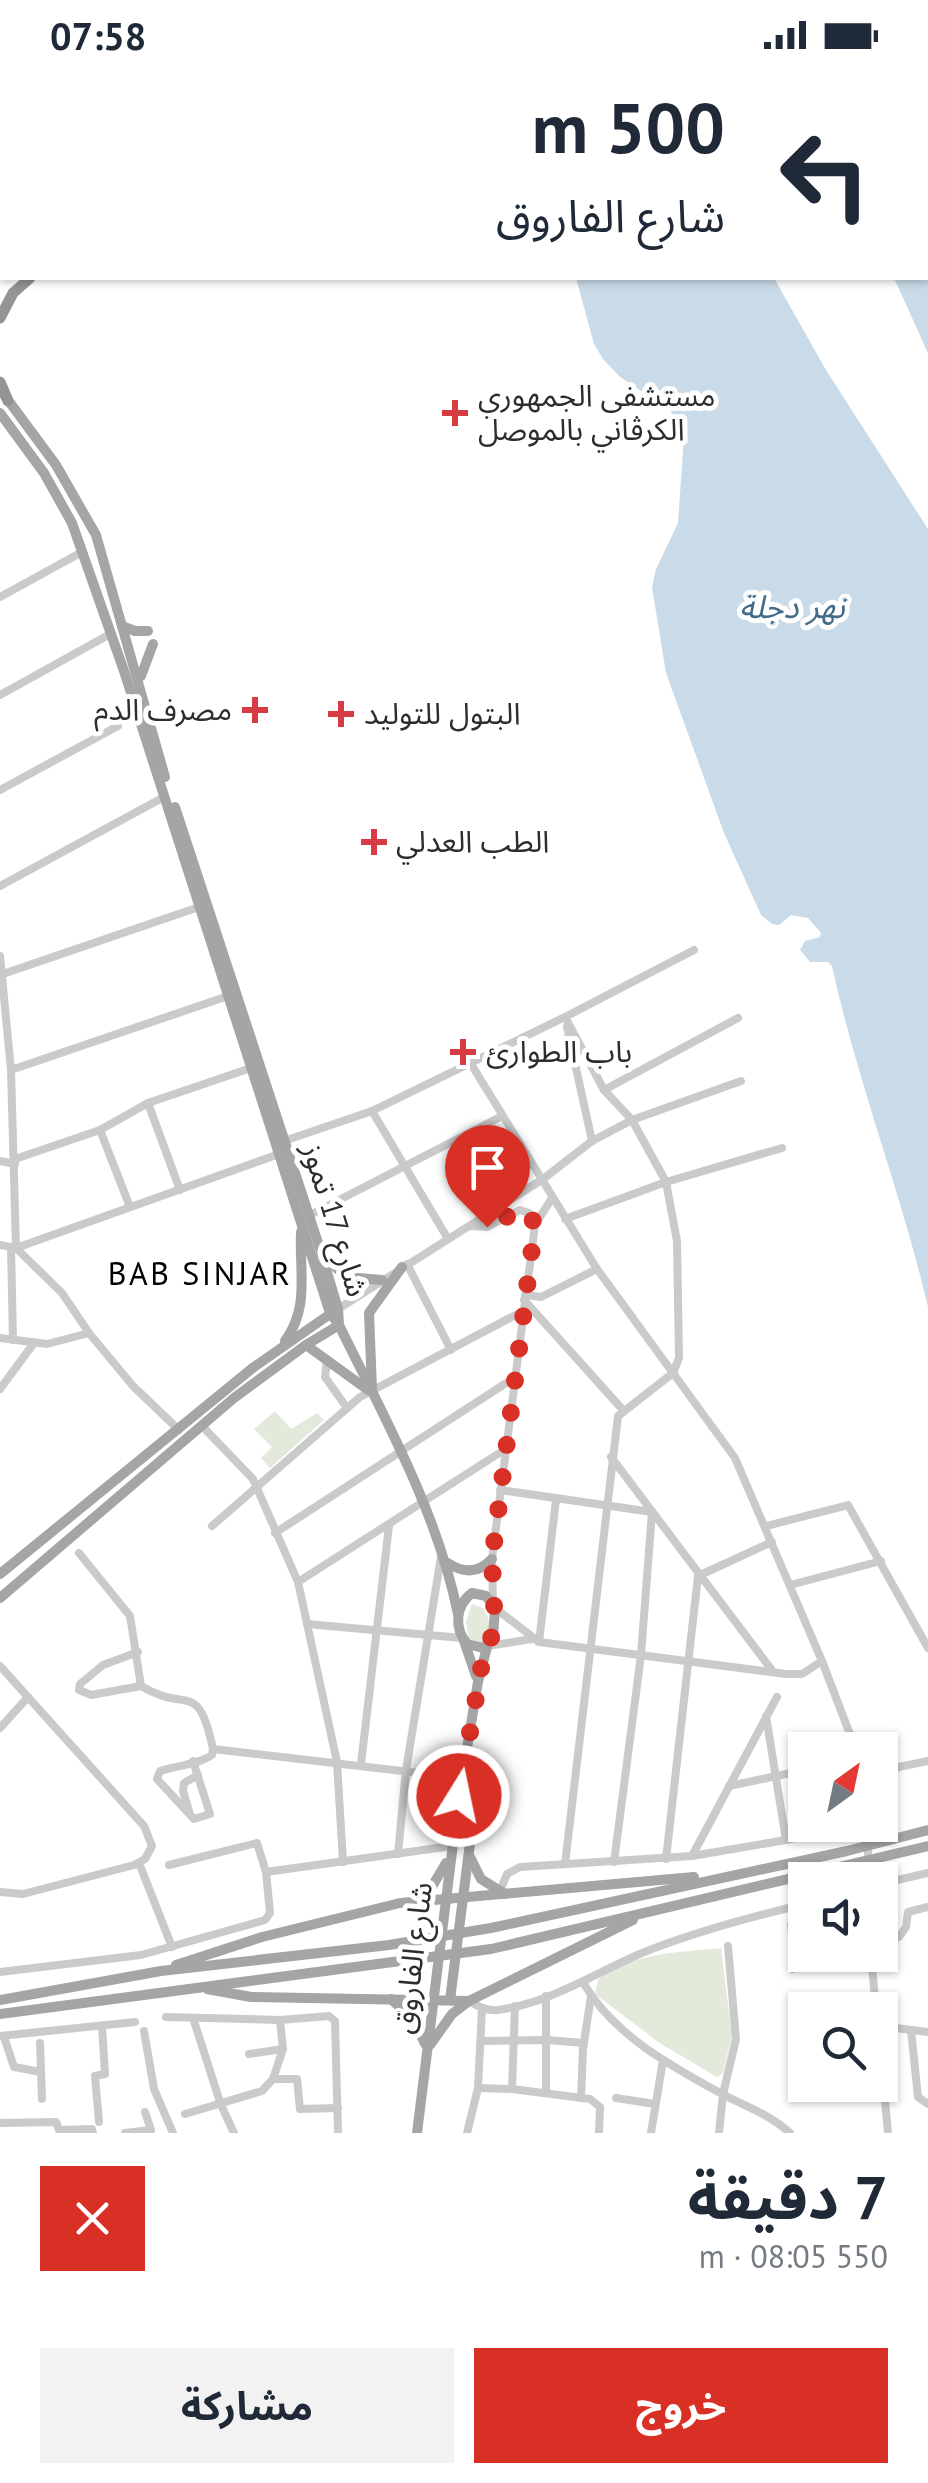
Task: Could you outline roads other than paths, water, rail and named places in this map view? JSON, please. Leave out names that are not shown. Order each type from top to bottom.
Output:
[{"type":"highway","points":[[0,318],[13,293],[28,280]]},
{"type":"highway","points":[[0,382],[4,395]]},
{"type":"main road","name":"شارع 17 تموز","points":[[4,395],[56,465],[96,536],[163,772],[284,1141],[334,1311],[400,1452]]},
{"type":"main road","name":"شارع 17 تموز","points":[[0,413],[44,473],[72,523],[112,633],[279,1154],[322,1252],[334,1311]]},
{"type":"main road","points":[[44,473],[56,465]]},
{"type":"main road","points":[[122,626],[134,632],[148,631]]},
{"type":"main road","points":[[140,682],[152,644]]},
{"type":"main road","points":[[277,1352],[291,1334],[302,1300],[305,1218]]},
{"type":"main road","points":[[322,1252],[342,1275],[356,1280],[382,1280]]},
{"type":"main road","points":[[372,1393],[368,1318],[371,1308],[405,1265]]},
{"type":"main road","points":[[0,1574],[254,1367],[334,1311]]},
{"type":"main road","points":[[0,1598],[234,1398],[339,1325]]},
{"type":"main road","points":[[306,1345],[372,1393]]},
{"type":"main road","name":"شارع الفاروق","points":[[400,1452],[448,1564],[463,1639],[478,1682]]},
{"type":"main road","points":[[36,1544],[48,1558]]},
{"type":"main road","points":[[448,1564],[474,1571],[492,1559]]},
{"type":"main road","points":[[458,1614],[472,1593],[483,1594],[494,1606]]},
{"type":"main road","name":"شارع الفاروق","points":[[418,2133],[462,1778],[478,1682],[494,1632],[494,1606]]},
{"type":"main road","points":[[463,1639],[476,1648],[488,1646]]},
{"type":"main road","name":"شارع الفاروق","points":[[450,2000],[468,1852],[471,1730]]},
{"type":"main road","points":[[0,2000],[161,1971],[389,1945],[491,1928],[928,1830]]},
{"type":"main road","points":[[0,2014],[491,1949],[928,1846]]},
{"type":"main road","points":[[400,1903],[430,1890],[452,1850]]},
{"type":"main road","points":[[468,1852],[476,1873],[505,1894]]},
{"type":"main road","points":[[161,1971],[262,1937],[400,1903],[727,1874]]},
{"type":"main road","points":[[426,2050],[452,2014],[469,2001],[648,1912]]},
{"type":"main road","points":[[202,1988],[251,1997],[469,2001]]},
{"type":"main road","points":[[390,1999],[414,2020],[426,2050]]},
{"type":"street","points":[[0,597],[82,552]]},
{"type":"street","points":[[0,695],[112,633]]},
{"type":"street","points":[[0,790],[118,726]]},
{"type":"street","points":[[0,886],[164,797]]},
{"type":"street","points":[[2,975],[199,907]]},
{"type":"street","points":[[284,1141],[372,1111],[565,1018],[694,950]]},
{"type":"street","points":[[0,956],[15,1161],[13,1340]]},
{"type":"street","points":[[11,1070],[228,996]]},
{"type":"street","points":[[565,1018],[604,1090],[632,1120],[666,1182],[677,1241],[679,1358],[673,1374],[618,1416],[565,1864]]},
{"type":"street","points":[[565,1018],[592,1141]]},
{"type":"street","points":[[604,1090],[738,1018]]},
{"type":"street","points":[[471,1064],[597,1269],[735,1458],[849,1732]]},
{"type":"street","points":[[0,1161],[15,1161],[100,1130],[148,1103],[251,1068]]},
{"type":"street","points":[[334,1311],[542,1179],[592,1141],[632,1120],[741,1081]]},
{"type":"street","points":[[148,1103],[180,1190]]},
{"type":"street","points":[[372,1111],[448,1239]]},
{"type":"street","points":[[305,1218],[502,1116]]},
{"type":"street","points":[[100,1130],[130,1207]]},
{"type":"street","points":[[505,1203],[518,1175],[518,1143]]},
{"type":"street","points":[[565,1219],[666,1182],[782,1148]]},
{"type":"street","points":[[0,1245],[14,1247],[279,1154]]},
{"type":"street","points":[[535,1225],[552,1198]]},
{"type":"street","points":[[469,1226],[487,1227],[520,1210],[529,1213],[535,1225]]},
{"type":"street","name":"شارع الفاروق","points":[[494,1606],[492,1559],[535,1225]]},
{"type":"street","points":[[14,1247],[62,1294],[133,1386],[179,1430]]},
{"type":"street","points":[[405,1265],[451,1350]]},
{"type":"street","points":[[525,1298],[541,1297],[597,1269]]},
{"type":"street","points":[[525,1298],[623,1410]]},
{"type":"street","points":[[212,1526],[360,1398],[523,1311]]},
{"type":"street","points":[[0,1338],[47,1344],[89,1333]]},
{"type":"street","points":[[0,1389],[34,1343]]},
{"type":"street","points":[[327,1360],[325,1377],[348,1408]]},
{"type":"street","points":[[275,1533],[514,1378]]},
{"type":"street","points":[[202,1426],[253,1479],[298,1582],[337,1762],[343,1862]]},
{"type":"street","points":[[298,1582],[504,1450]]},
{"type":"street","points":[[612,1457],[771,1670]]},
{"type":"street","points":[[500,1490],[652,1512]]},
{"type":"street","points":[[536,1640],[556,1500]]},
{"type":"street","points":[[766,1526],[848,1505],[928,1648]]},
{"type":"street","points":[[614,1862],[642,1654],[652,1512]]},
{"type":"street","points":[[360,1764],[389,1524]]},
{"type":"street","points":[[698,1576],[772,1542]]},
{"type":"street","points":[[398,1854],[406,1770],[442,1548]]},
{"type":"street","points":[[79,1553],[130,1616],[141,1686]]},
{"type":"street","points":[[790,1586],[881,1560]]},
{"type":"street","points":[[666,1858],[698,1576]]},
{"type":"street","points":[[494,1606],[536,1640]]},
{"type":"street","points":[[307,1624],[463,1639]]},
{"type":"street","points":[[488,1646],[536,1640],[802,1674],[822,1661]]},
{"type":"street","points":[[138,1652],[104,1665],[80,1684],[80,1690],[91,1696],[141,1686],[157,1696],[185,1699],[198,1705],[206,1716],[212,1755],[160,1771],[157,1779],[194,1819],[210,1814],[193,1761]]},
{"type":"street","points":[[0,1666],[149,1831],[152,1846],[139,1863],[23,1894],[0,1892]]},
{"type":"street","points":[[0,1728],[28,1697]]},
{"type":"street","points":[[692,1856],[777,1697]]},
{"type":"street","points":[[505,1894],[503,1880],[513,1870],[692,1856],[786,1840],[766,1716]]},
{"type":"street","points":[[212,1748],[462,1778]]},
{"type":"street","points":[[898,1767],[928,1761]]},
{"type":"street","points":[[729,1786],[788,1774]]},
{"type":"street","points":[[190,1815],[184,1782],[198,1775]]},
{"type":"street","points":[[0,1972],[110,1960],[265,1920],[271,1908],[257,1844],[169,1864]]},
{"type":"street","points":[[266,1872],[452,1850]]},
{"type":"street","points":[[139,1863],[172,1947]]},
{"type":"street","points":[[898,1880],[928,1873]]},
{"type":"street","points":[[898,1937],[906,1927],[908,1912],[928,1907]]},
{"type":"street","points":[[469,2001],[498,2010],[515,2006],[583,1982],[666,1945],[788,1909]]},
{"type":"street","points":[[719,2133],[723,2094],[736,2039],[728,1946]]},
{"type":"street","points":[[583,1982],[614,2021],[663,2060],[790,2133]]},
{"type":"street","points":[[546,1996],[546,2093]]},
{"type":"street","points":[[581,2098],[591,1996]]},
{"type":"street","points":[[512,2089],[515,2006]]},
{"type":"street","points":[[467,2133],[478,2088],[482,2008]]},
{"type":"street","points":[[166,2017],[280,2020],[322,2015],[334,2021],[338,2133]]},
{"type":"street","points":[[194,2018],[234,2133]]},
{"type":"street","points":[[185,2114],[262,2090],[273,2079],[283,2049],[280,2020]]},
{"type":"street","points":[[41,2072],[14,2066],[2,2036],[135,2022]]},
{"type":"street","points":[[98,2122],[95,2076],[105,2074],[102,2026]]},
{"type":"street","points":[[898,2028],[928,2032]]},
{"type":"street","points":[[911,2030],[918,2097],[928,2104]]},
{"type":"street","points":[[144,2031],[154,2088],[173,2133]]},
{"type":"street","points":[[481,2041],[584,2043]]},
{"type":"street","points":[[40,2044],[42,2100]]},
{"type":"street","points":[[249,2054],[283,2049]]},
{"type":"street","points":[[651,2133],[663,2060]]},
{"type":"street","points":[[273,2079],[298,2080],[300,2110],[338,2108]]},
{"type":"street","points":[[478,2088],[546,2093],[596,2102],[600,2107],[599,2133]]},
{"type":"street","points":[[616,2098],[654,2104]]},
{"type":"street","points":[[885,2102],[888,2133]]},
{"type":"street","points":[[125,2133],[151,2132],[145,2112]]},
{"type":"street","points":[[0,2123],[56,2122],[59,2130],[94,2133]]},
{"type":"water","name":"نهر دجلة","points":[[577,280],[775,280],[826,370],[928,529],[928,1307],[832,966],[828,962],[810,962],[800,950],[805,941],[820,937],[821,933],[808,918],[791,915],[779,925],[761,915],[724,833],[666,673],[652,587],[656,569],[678,523],[684,436],[670,410],[620,377],[594,344]]},
{"type":"water","points":[[895,280],[928,280],[928,353]]},
{"type":"place","name":"مستشفى الجمهوري الكرڤاني بالموصل","points":[[455,413]]},
{"type":"place","name":"مصرف الدم","points":[[255,710]]},
{"type":"place","name":"البتول للتوليد","points":[[341,714]]},
{"type":"place","name":"الطب العدلي","points":[[374,842]]},
{"type":"place","name":"باب الطوارئ","points":[[463,1052]]},
{"type":"district","name":"BAB SINJAR","points":[[200,1274]]}]
